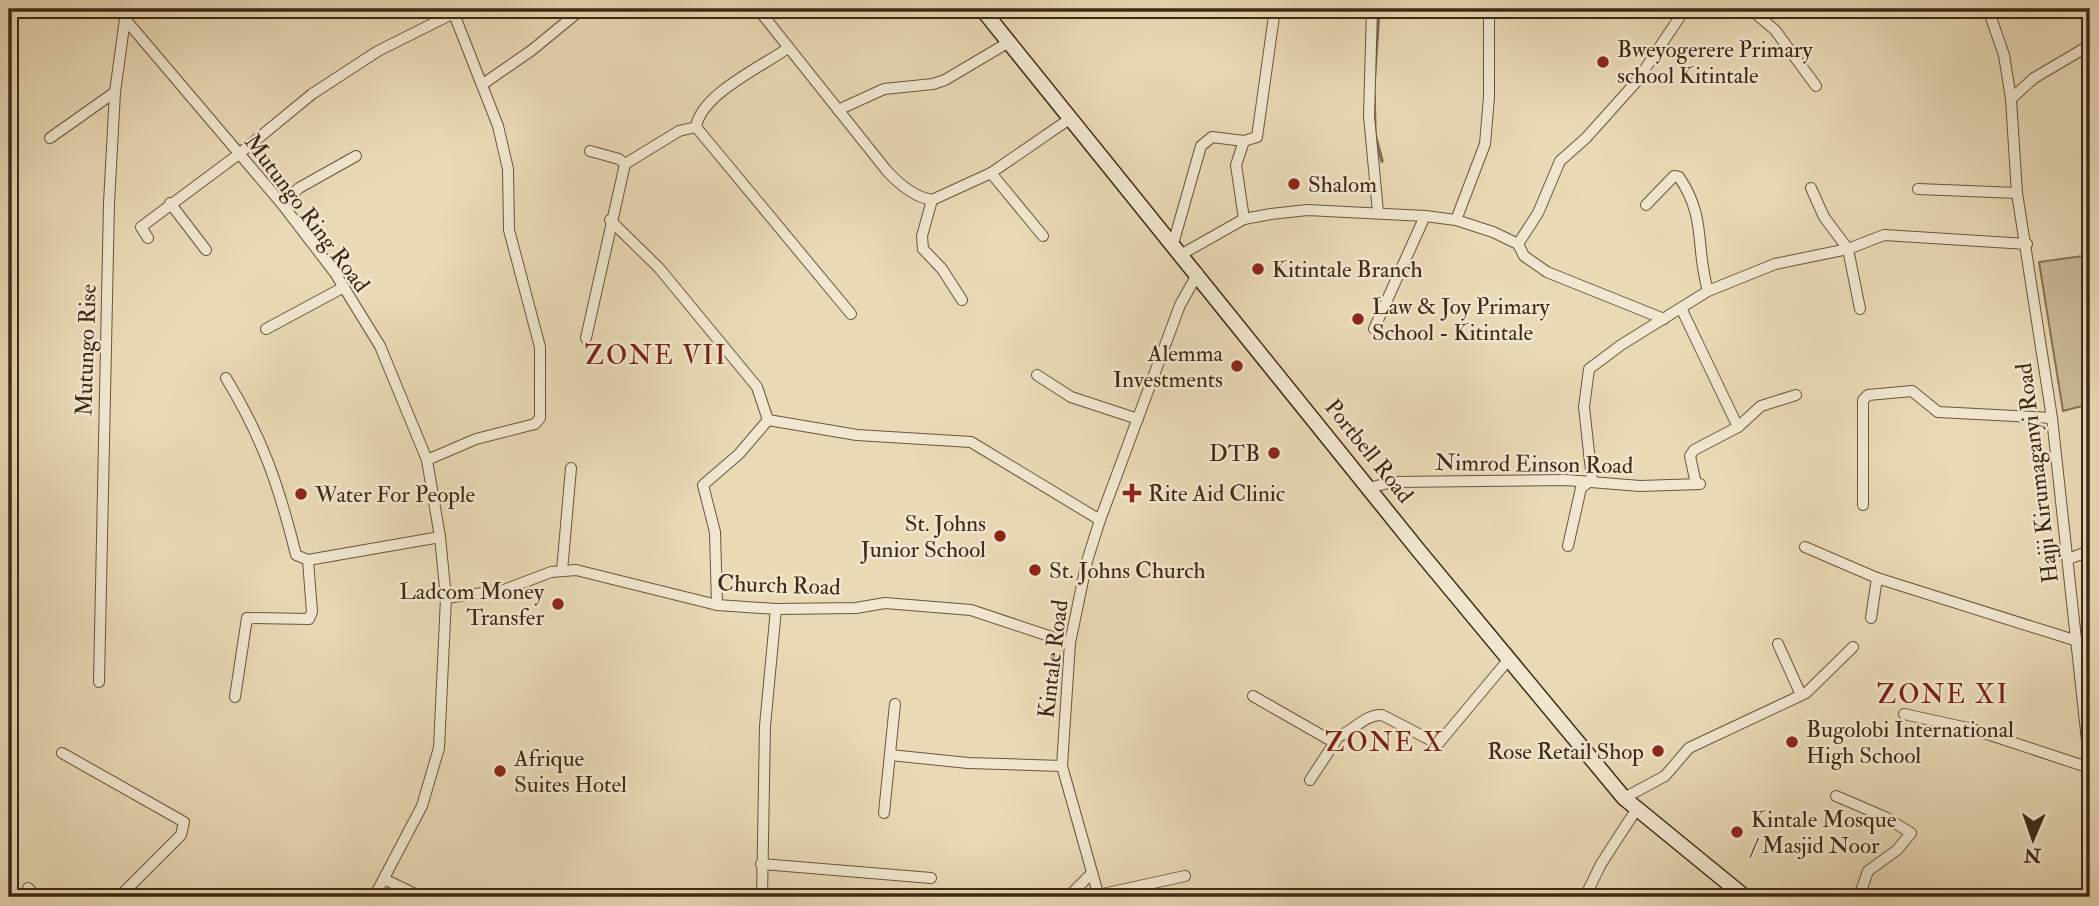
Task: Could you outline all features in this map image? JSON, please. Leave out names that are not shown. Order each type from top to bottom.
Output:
[{"type":"main road","name":"Portbell Road","points":[[988,11],[1009,42],[1198,273],[1368,488],[1624,798],[1745,897]]},
{"type":"street","points":[[483,84],[532,50],[582,9]]},
{"type":"street","points":[[758,9],[900,185],[923,198],[932,200],[990,173],[1071,118]]},
{"type":"street","points":[[1178,249],[1201,146],[1212,137],[1244,141],[1257,137],[1275,9]]},
{"type":"street","points":[[1372,9],[1369,116],[1378,212]]},
{"type":"street","points":[[1456,220],[1485,144],[1489,97],[1489,9]]},
{"type":"street","points":[[1518,244],[1538,213],[1560,161],[1586,138],[1637,80],[1685,9]]},
{"type":"street","points":[[1750,9],[1775,30],[1816,86]]},
{"type":"street","name":"Hajji Kirumaganyi Road","points":[[1988,9],[2004,55],[2011,99],[2017,193],[2052,418],[2090,768]]},
{"type":"street","points":[[148,238],[141,227],[239,154],[312,94],[377,51],[453,11],[498,127],[508,169],[509,230],[540,347],[541,418],[535,424],[476,439],[427,460]]},
{"type":"street","name":"Mutungo Ring Road","points":[[123,14],[282,204],[344,287],[380,346],[427,460],[440,537],[446,598],[439,748],[422,806],[374,897]]},
{"type":"street","name":"Mutungo Rise","points":[[99,682],[105,340],[115,92],[123,14]]},
{"type":"street","points":[[838,110],[884,89],[933,84],[945,80],[1009,42]]},
{"type":"street","points":[[2011,99],[2034,78],[2090,46]]},
{"type":"street","points":[[696,127],[704,108],[715,97],[788,48]]},
{"type":"street","points":[[50,138],[115,92]]},
{"type":"street","points":[[586,338],[610,220],[625,164],[679,131],[696,127]]},
{"type":"street","points":[[696,127],[851,314]]},
{"type":"street","points":[[1244,141],[1236,165],[1244,219]]},
{"type":"street","points":[[590,151],[619,159],[625,164]]},
{"type":"street","points":[[282,204],[299,188],[356,156]]},
{"type":"street","points":[[990,173],[1043,236]]},
{"type":"street","points":[[1646,205],[1674,177],[1679,177],[1697,211],[1703,274],[1708,291]]},
{"type":"street","points":[[1811,188],[1824,217],[1847,249],[1860,309]]},
{"type":"street","points":[[1918,189],[2017,193]]},
{"type":"street","points":[[932,200],[922,236],[923,249],[942,269],[962,300]]},
{"type":"street","points":[[170,203],[206,250]]},
{"type":"street","points":[[1178,249],[1244,219],[1307,210],[1378,212],[1456,220],[1518,244],[1524,256],[1547,272],[1664,320]]},
{"type":"street","points":[[1374,329],[1425,216]]},
{"type":"street","points":[[610,220],[659,268],[757,387],[768,419]]},
{"type":"street","points":[[1568,545],[1581,488],[1592,480],[1584,407],[1589,369],[1621,345],[1708,291],[1775,264],[1847,249],[1884,235],[2027,244]]},
{"type":"street","name":"Kintale Road","points":[[1098,896],[1062,766],[1070,643],[1087,561],[1100,520],[1180,305],[1198,273]]},
{"type":"street","points":[[266,328],[344,287]]},
{"type":"street","points":[[1681,308],[1738,427],[1760,406],[1796,395]]},
{"type":"street","points":[[1037,375],[1071,397],[1138,419]]},
{"type":"street","points":[[226,378],[253,422],[267,454],[296,555],[308,560],[440,537]]},
{"type":"street","points":[[1863,505],[1863,400],[1868,395],[1912,391],[1938,412],[2052,418]]},
{"type":"street","points":[[768,419],[857,435],[971,442],[995,454],[1100,520]]},
{"type":"street","points":[[717,605],[715,533],[702,485],[739,454],[768,419]]},
{"type":"street","name":"Nimrod Einson Road","points":[[1368,488],[1393,482],[1592,480],[1640,486],[1698,484],[1690,456],[1694,450],[1738,427]]},
{"type":"street","points":[[562,571],[571,468]]},
{"type":"street","points":[[1805,547],[1877,578],[2074,640]]},
{"type":"street","points":[[2068,559],[2090,551]]},
{"type":"street","points":[[235,697],[240,649],[247,618],[309,620],[312,612],[308,560]]},
{"type":"street","name":"Church Road","points":[[446,598],[504,590],[562,571],[576,570],[717,605],[776,609],[856,608],[884,603],[937,605],[971,610],[1070,643]]},
{"type":"street","points":[[1871,618],[1877,578]]},
{"type":"street","points":[[762,897],[765,726],[776,609]]},
{"type":"street","points":[[1778,644],[1801,695]]},
{"type":"street","points":[[1624,798],[1665,776],[1689,748],[1801,695],[1825,677],[1853,647]]},
{"type":"street","points":[[1310,780],[1337,739],[1374,715],[1382,715],[1438,744],[1509,659]]},
{"type":"street","points":[[1253,696],[1328,739],[1337,739]]},
{"type":"street","points":[[884,813],[895,704]]},
{"type":"street","points":[[1904,715],[1972,729],[2090,768]]},
{"type":"street","points":[[62,753],[184,822],[181,835],[119,897]]},
{"type":"street","points":[[890,755],[968,763],[1062,766]]},
{"type":"street","points":[[1836,796],[1885,817],[1911,833],[1893,853],[1868,871],[1859,897]]},
{"type":"street","points":[[1585,897],[1601,864],[1636,810]]},
{"type":"street","points":[[761,864],[931,878]]},
{"type":"street","points":[[1068,897],[1091,874]]},
{"type":"street","points":[[1098,896],[1185,876]]},
{"type":"street","points":[[384,879],[421,897]]},
{"type":"street","points":[[27,888],[37,897]]},
{"type":"shaded area","points":[[2090,255],[2090,404],[2063,411],[2039,262]]},
{"type":"waterway","points":[[1374,83],[1379,9]]},
{"type":"waterway","points":[[1374,95],[1375,135],[1382,161]]},
{"type":"place","name":"Bweyogerere Primary school Kitintale","points":[[1603,62]]},
{"type":"place","name":"Shalom","points":[[1294,184]]},
{"type":"place","name":"Kitintale Branch","points":[[1258,269]]},
{"type":"place","name":"Law & Joy Primary School - Kitintale","points":[[1358,319]]},
{"type":"place","name":"Alemma Investments","points":[[1237,366]]},
{"type":"place","name":"DTB","points":[[1274,453]]},
{"type":"place","name":"Rite Aid Clinic","points":[[1132,493]]},
{"type":"place","name":"Water For People","points":[[301,494]]},
{"type":"place","name":"St. Johns Junior School","points":[[1000,536]]},
{"type":"place","name":"St. Johns Church","points":[[1035,570]]},
{"type":"place","name":"Ladcom Money Transfer","points":[[558,604]]},
{"type":"place","name":"Bugolobi International High School","points":[[1792,742]]},
{"type":"place","name":"Rose Retail Shop","points":[[1658,751]]},
{"type":"place","name":"Afrique Suites Hotel","points":[[500,771]]},
{"type":"place","name":"Kintale Mosque / Masjid Noor","points":[[1737,832]]},
{"type":"district","name":"ZONE VII","points":[[656,356]]},
{"type":"district","name":"ZONE XI","points":[[1943,695]]},
{"type":"district","name":"ZONE X","points":[[1385,743]]}]
